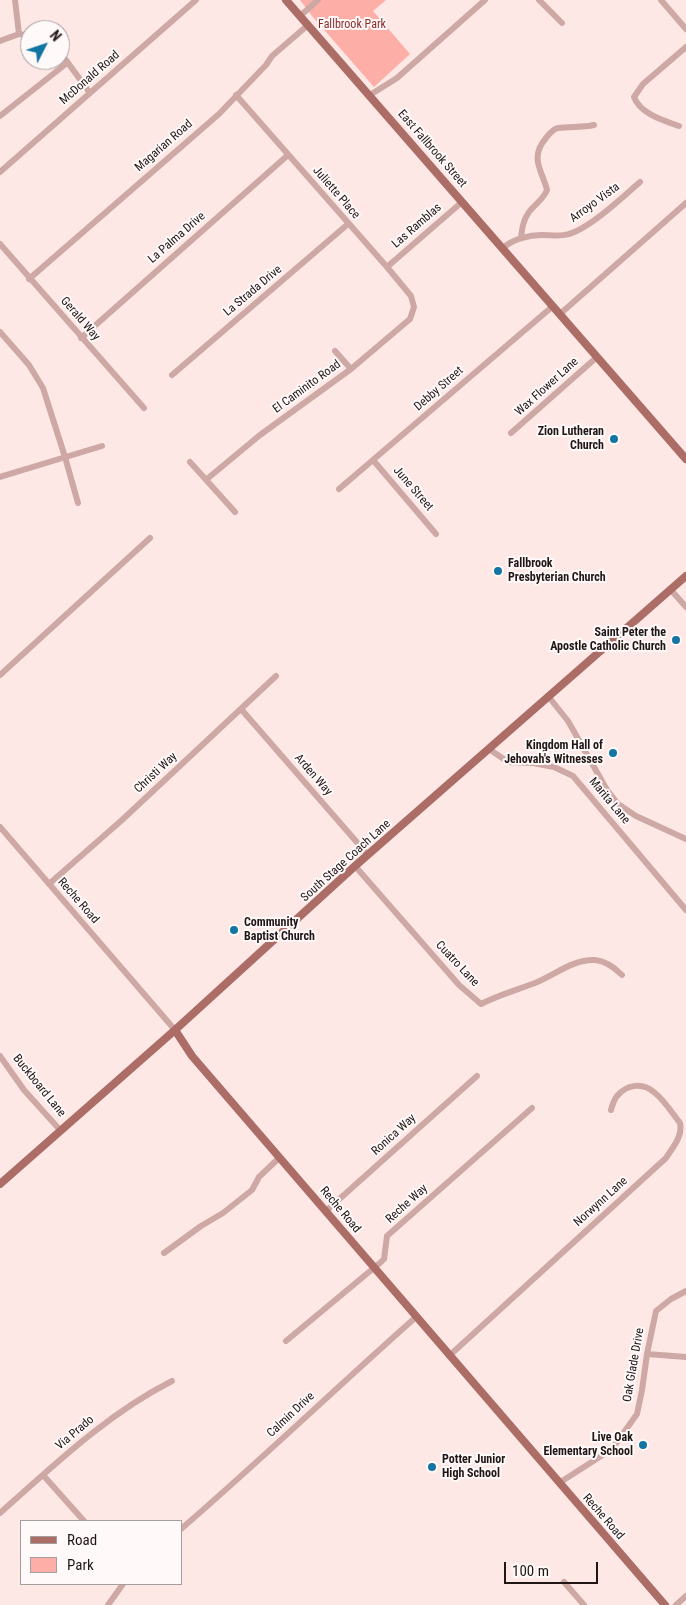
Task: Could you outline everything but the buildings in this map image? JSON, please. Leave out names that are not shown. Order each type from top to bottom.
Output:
[{"type":"main road","name":"East Fallbrook Street","points":[[286,0],[686,459]]},
{"type":"main road","name":"South Stage Coach Lane","points":[[0,1184],[175,1030],[368,855],[686,576]]},
{"type":"main road","name":"Reche Road","points":[[175,1030],[192,1056],[665,1605]]},
{"type":"street","points":[[0,41],[19,34],[15,0]]},
{"type":"street","name":"McDonald Road","points":[[0,172],[196,0]]},
{"type":"street","points":[[300,16],[318,0]]},
{"type":"street","points":[[370,95],[397,78],[485,0]]},
{"type":"street","points":[[539,0],[562,23]]},
{"type":"street","points":[[661,0],[686,29]]},
{"type":"street","name":"Magarian Road","points":[[29,278],[219,114],[266,65],[272,56],[308,25]]},
{"type":"street","points":[[679,126],[651,114],[636,102],[634,98],[643,84],[686,47]]},
{"type":"street","points":[[70,66],[90,92]]},
{"type":"street","points":[[0,116],[57,70]]},
{"type":"street","name":"Juliette Place","points":[[236,96],[387,267],[411,296],[414,307]]},
{"type":"street","points":[[521,238],[522,224],[530,211],[543,198],[547,190],[537,160],[538,151],[545,138],[557,128],[594,125]]},
{"type":"street","name":"La Palma Drive","points":[[81,338],[288,155]]},
{"type":"street","name":"Arroyo Vista","points":[[503,248],[507,244],[521,238],[542,235],[567,235],[578,231],[615,204],[640,182]]},
{"type":"street","name":"Las Ramblas","points":[[387,267],[462,202]]},
{"type":"street","points":[[560,314],[686,203]]},
{"type":"street","name":"La Strada Drive","points":[[172,375],[348,224]]},
{"type":"street","name":"Gerald Way","points":[[0,244],[144,408]]},
{"type":"street","name":"Debby Street","points":[[339,489],[553,306]]},
{"type":"street","name":"El Caminito Road","points":[[206,479],[260,434],[351,369],[410,319],[414,307]]},
{"type":"street","points":[[0,332],[29,365],[43,388],[66,457],[78,503]]},
{"type":"street","points":[[335,351],[351,369]]},
{"type":"street","name":"Wax Flower Lane","points":[[512,433],[597,357]]},
{"type":"street","points":[[0,477],[102,446]]},
{"type":"street","name":"June Street","points":[[373,460],[436,534]]},
{"type":"street","points":[[190,462],[235,512]]},
{"type":"street","points":[[0,675],[150,538]]},
{"type":"street","points":[[671,590],[686,607]]},
{"type":"street","name":"Christi Way","points":[[49,884],[126,816],[276,676]]},
{"type":"street","points":[[548,696],[568,721],[607,790],[618,804],[636,816],[686,839]]},
{"type":"street","name":"Arden Way","points":[[241,709],[368,855]]},
{"type":"street","name":"Marita Lane","points":[[489,748],[508,762],[533,762],[554,767],[573,776],[686,910]]},
{"type":"street","name":"Reche Road","points":[[0,827],[175,1030]]},
{"type":"street","name":"Cuatro Lane","points":[[356,866],[459,985],[481,1004],[495,996],[534,983],[574,963],[582,961],[597,960],[614,967],[622,975]]},
{"type":"street","name":"Buckboard Lane","points":[[0,1056],[24,1090],[60,1130]]},
{"type":"street","name":"Ronica Way","points":[[326,1211],[477,1076]]},
{"type":"street","name":"Norwynn Lane","points":[[449,1356],[666,1158],[680,1136],[682,1129],[680,1123],[650,1089],[639,1086],[628,1087],[616,1097],[611,1110]]},
{"type":"street","name":"Reche Way","points":[[286,1341],[384,1259],[388,1236],[532,1108]]},
{"type":"street","points":[[164,1253],[201,1226],[224,1213],[252,1190],[259,1177],[280,1157]]},
{"type":"street","name":"Oak Glade Drive","points":[[559,1483],[612,1449],[636,1414],[656,1311],[671,1299],[686,1291]]},
{"type":"street","name":"Calmin Drive","points":[[182,1528],[228,1489],[416,1317]]},
{"type":"street","points":[[647,1354],[686,1358]]},
{"type":"street","name":"Via Prado","points":[[0,1513],[96,1430],[150,1392],[172,1381]]},
{"type":"street","points":[[43,1475],[83,1520]]},
{"type":"street","points":[[564,1582],[584,1605]]},
{"type":"street","points":[[108,1605],[122,1585]]},
{"type":"street","points":[[676,1605],[686,1596]]},
{"type":"green space","name":"Fallbrook Park","points":[[300,0],[386,0],[373,11],[410,54],[374,87]]},
{"type":"place","name":"Zion Lutheran Church","points":[[614,439]]},
{"type":"place","name":"Fallbrook Presbyterian Church","points":[[498,571]]},
{"type":"place","name":"Saint Peter the Apostle Catholic Church","points":[[676,640]]},
{"type":"place","name":"Kingdom Hall of Jehovah's Witnesses","points":[[613,753]]},
{"type":"place","name":"Community Baptist Church","points":[[234,930]]},
{"type":"place","name":"Live Oak Elementary School","points":[[643,1445]]},
{"type":"place","name":"Potter Junior High School","points":[[432,1467]]}]
